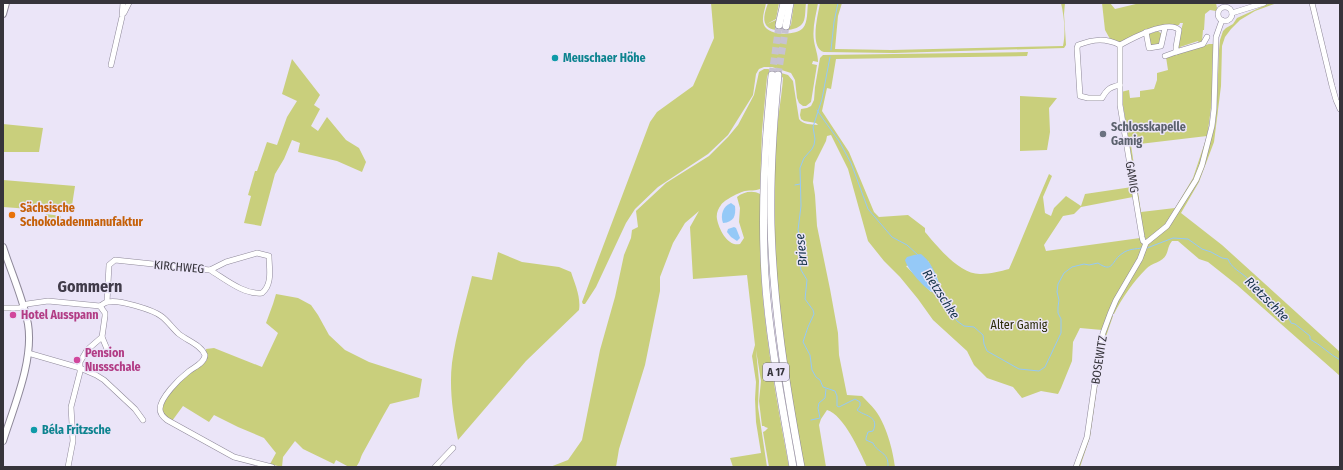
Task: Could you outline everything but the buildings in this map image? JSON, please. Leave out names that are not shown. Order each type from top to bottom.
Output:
[{"type":"highway","points":[[784,3],[782,26],[790,3]]},
{"type":"highway","name":"A 17","points":[[793,467],[769,320],[765,269],[764,192],[767,128],[775,75],[770,200],[772,251],[776,307],[783,360],[801,467]]},
{"type":"main road","points":[[3,14],[7,3]]},
{"type":"main road","points":[[3,247],[28,323],[28,353],[24,374],[3,441]]},
{"type":"street","points":[[111,65],[122,17],[123,3]]},
{"type":"street","points":[[122,17],[129,3]]},
{"type":"street","points":[[1232,13],[1264,3]]},
{"type":"street","points":[[1312,3],[1332,86],[1340,109]]},
{"type":"street","points":[[1222,20],[1219,18],[1218,14],[1221,5],[1228,7],[1232,13]]},
{"type":"street","points":[[1222,20],[1228,20],[1232,16],[1232,13]]},
{"type":"street","points":[[1146,243],[1167,226],[1196,180],[1202,165],[1212,126],[1214,109],[1216,37],[1222,20]]},
{"type":"street","points":[[1120,85],[1110,86],[1102,98],[1088,98],[1080,96],[1078,45],[1110,40],[1120,45],[1146,32],[1177,27],[1179,30],[1176,52]]},
{"type":"street","points":[[1146,32],[1149,48],[1161,46],[1164,28]]},
{"type":"street","points":[[1165,56],[1203,44],[1207,37]]},
{"type":"street","name":"GAMIG","points":[[1120,45],[1120,105],[1142,237],[1146,243]]},
{"type":"street","name":"BOSEWITZ","points":[[1076,467],[1087,437],[1103,333],[1116,300],[1140,259],[1146,243]]},
{"type":"street","name":"KIRCHWEG","points":[[107,302],[109,265],[113,261],[210,270],[241,289],[251,292],[262,292],[266,289],[269,283],[269,256],[257,254],[226,262],[210,270]]},
{"type":"street","points":[[3,308],[20,308],[34,303],[48,301],[100,306],[107,302],[116,302],[156,313],[179,334],[204,352],[205,358],[204,361],[184,376],[165,398],[160,410],[164,418],[234,457],[272,467]]},
{"type":"street","points":[[100,306],[105,313],[102,337],[107,349],[106,352]]},
{"type":"street","points":[[68,467],[73,441],[71,407],[79,377],[80,362],[85,353],[102,337]]},
{"type":"street","points":[[28,353],[93,372],[104,380],[135,409],[143,420]]},
{"type":"street","points":[[434,467],[453,448]]},
{"type":"green space","points":[[711,3],[766,3],[763,17],[764,25],[771,31],[782,34],[799,31],[803,28],[807,19],[808,3],[818,3],[814,22],[814,41],[818,62],[813,61],[812,64],[817,65],[811,102],[806,106],[799,103],[795,80],[791,73],[772,67],[764,67],[759,69],[756,74],[753,95],[728,135],[708,154],[658,187],[635,209],[626,223],[596,287],[585,304],[583,304],[582,302],[650,122],[657,112],[693,86],[714,38]]},
{"type":"green space","points":[[768,3],[779,3],[776,19],[767,24],[776,20],[776,25],[788,27],[791,25],[794,3],[806,3],[805,17],[802,24],[795,29],[789,30],[769,28],[764,20]]},
{"type":"green space","points":[[820,3],[842,3],[838,16],[835,49],[891,50],[1063,46],[1064,24],[1061,3],[1065,3],[1064,14],[1066,45],[1064,48],[894,53],[824,52],[819,49],[816,38],[816,23]]},
{"type":"green space","points":[[1102,3],[1110,3],[1115,9],[1140,3],[1216,3],[1217,8],[1216,11],[1210,10],[1205,14],[1202,41],[1180,47],[1181,50],[1178,49],[1177,46],[1183,23],[1124,42],[1110,39],[1105,30]]},
{"type":"green space","points":[[1270,3],[1277,3],[1255,11],[1240,20],[1225,37],[1222,46],[1221,86],[1214,142],[1199,182],[1181,213],[1222,245],[1340,352],[1340,376],[1237,285],[1208,262],[1199,259],[1178,241],[1172,241],[1164,257],[1160,261],[1148,267],[1141,274],[1128,290],[1114,314],[1112,313],[1147,245],[1165,230],[1204,165],[1215,125],[1219,50],[1223,31],[1233,24],[1237,18]]},
{"type":"green space","points":[[1158,31],[1162,34],[1158,45],[1150,45],[1148,37],[1149,34]]},
{"type":"green space","points":[[1213,44],[1212,100],[1206,146],[1195,181],[1167,224],[1146,239],[1144,238],[1121,92],[1129,90],[1130,98],[1140,97],[1140,91],[1154,89],[1157,80],[1157,73],[1168,70],[1166,57]],"holes":[[[1207,136],[1193,178],[1175,208],[1141,212],[1131,145]]]},
{"type":"green space","name":"Alter Gamig","points":[[1028,52],[1027,56],[836,59],[831,89],[827,88],[822,111],[849,152],[874,212],[879,217],[908,215],[925,228],[925,232],[950,259],[965,270],[973,273],[988,274],[1009,269],[1049,174],[1052,176],[1043,197],[1045,213],[1051,216],[1054,208],[1066,196],[1081,206],[1085,194],[1132,187],[1133,197],[1081,207],[1074,214],[1063,216],[1044,245],[1046,251],[1140,238],[1141,243],[1144,244],[1144,246],[1102,330],[1080,328],[1073,342],[1072,361],[1058,394],[1041,391],[1022,398],[1013,387],[987,378],[974,365],[967,351],[933,320],[900,277],[884,261],[868,241],[848,169],[831,135],[827,136],[815,163],[813,182],[817,226],[838,333],[839,355],[847,395],[862,396],[879,416],[888,437],[893,453],[895,467],[867,467],[845,426],[833,413],[827,410],[819,425],[826,467],[804,467],[781,321],[776,262],[774,207],[775,169],[783,78],[778,74],[768,74],[762,131],[760,189],[743,192],[729,199],[720,207],[717,217],[722,233],[725,237],[732,243],[740,244],[744,238],[739,222],[740,208],[737,197],[748,192],[760,194],[761,265],[764,311],[773,378],[789,467],[769,467],[763,432],[768,428],[762,426],[759,401],[761,381],[756,350],[759,381],[758,407],[767,467],[733,467],[730,458],[761,453],[756,422],[756,382],[752,356],[755,345],[747,275],[693,279],[690,227],[699,211],[685,223],[673,243],[660,277],[660,291],[645,365],[619,449],[616,467],[550,467],[568,460],[582,440],[600,350],[615,297],[624,255],[631,238],[632,230],[638,227],[636,211],[666,183],[709,156],[728,137],[738,125],[754,95],[759,72],[764,69],[788,75],[793,81],[799,119],[805,123],[818,125],[816,123],[804,121],[801,119],[800,115],[801,109],[811,106],[814,100],[820,58],[823,55]],"holes":[[[928,261],[937,277],[940,287],[931,292],[906,266]]]},
{"type":"green space","points":[[292,59],[320,95],[314,105],[320,109],[311,126],[318,131],[327,117],[346,140],[359,148],[366,162],[362,172],[337,161],[298,152],[300,143],[292,140],[284,159],[275,174],[261,226],[244,223],[251,196],[248,195],[255,171],[257,171],[267,142],[277,145],[287,117],[297,101],[282,94]]},
{"type":"green space","points":[[1020,96],[1057,98],[1049,108],[1050,132],[1047,150],[1020,151]]},
{"type":"green space","points":[[3,124],[43,128],[39,152],[3,152]]},
{"type":"green space","points":[[3,180],[75,186],[71,212],[3,207]]},
{"type":"green space","points":[[46,214],[61,216],[60,225],[45,223]]},
{"type":"green space","points":[[498,252],[522,262],[559,267],[571,272],[578,295],[579,310],[526,361],[458,440],[451,392],[452,363],[456,341],[472,276],[492,280]]},
{"type":"green space","points":[[276,294],[298,298],[311,305],[329,335],[345,350],[369,362],[422,379],[419,397],[390,404],[356,467],[349,467],[336,460],[334,464],[303,449],[295,441],[283,457],[282,467],[270,464],[276,453],[264,438],[214,415],[209,422],[183,406],[172,421],[165,416],[162,409],[164,401],[177,385],[207,360],[206,349],[214,348],[262,367],[278,333],[266,323]]},
{"type":"green space","points":[[1111,315],[1113,316],[1103,345],[1090,437],[1080,467],[1077,467],[1085,449],[1102,344]]},
{"type":"water","points":[[731,203],[735,206],[735,216],[732,220],[723,223],[723,211],[728,204]]},
{"type":"water","points":[[734,227],[736,228],[740,238],[737,241],[727,232],[728,229]]},
{"type":"water","points":[[921,254],[930,263],[940,285],[940,291],[938,293],[930,291],[921,283],[906,264],[905,260],[907,257]]},
{"type":"waterway","name":"Rietzschke","points":[[831,50],[838,3]]},
{"type":"waterway","name":"Briese","points":[[830,57],[822,99],[813,127],[815,139],[814,145],[804,158],[800,168],[801,206],[798,230],[803,250],[800,258],[800,264],[801,270],[807,280],[805,299],[813,310],[814,314],[803,342],[810,355],[812,370],[816,377],[820,380],[823,387],[835,391],[837,396],[837,406],[839,407],[855,399],[860,402],[860,406],[857,410],[873,419],[875,426],[873,431],[868,432],[866,440],[873,443],[875,447],[885,455],[887,458],[888,467]]},
{"type":"waterway","name":"Rietzschke","points":[[817,110],[839,141],[851,163],[868,209],[892,237],[907,245],[918,255]]},
{"type":"waterway","name":"Briese","points":[[795,185],[800,184]]},
{"type":"waterway","name":"Rietzschke","points":[[1147,248],[1173,238],[1188,239],[1202,249],[1222,258],[1228,259],[1229,262],[1248,279],[1249,284],[1252,287],[1263,293],[1265,297],[1269,297],[1272,303],[1282,313],[1288,316],[1291,323],[1295,324],[1310,336],[1310,339],[1340,360]]},
{"type":"waterway","name":"Rietzschke","points":[[937,291],[957,321],[964,326],[974,327],[983,335],[984,344],[987,351],[1019,369],[1039,371],[1045,367],[1061,333],[1061,319],[1058,313],[1059,300],[1057,292],[1058,284],[1064,273],[1072,267],[1084,264],[1089,265],[1098,263],[1103,266],[1110,267],[1119,256],[1125,252],[1132,249],[1142,248]]},
{"type":"waterway","points":[[811,420],[820,418],[818,408],[819,403],[825,398],[826,389]]},
{"type":"tunnel","points":[[772,75],[779,25]]},
{"type":"tunnel","points":[[778,75],[786,26]]},
{"type":"place","name":"Meuschaer Höhe","points":[[555,58]]},
{"type":"place","name":"Schlosskapelle Gamig","points":[[1103,134]]},
{"type":"place","name":"Sächsische Schokoladenmanufaktur","points":[[12,215]]},
{"type":"place","name":"Hotel Ausspann","points":[[13,315]]},
{"type":"place","name":"Pension Nussschale","points":[[77,360]]},
{"type":"place","name":"Béla Fritzsche","points":[[34,430]]},
{"type":"district","name":"Gommern","points":[[90,286]]}]
